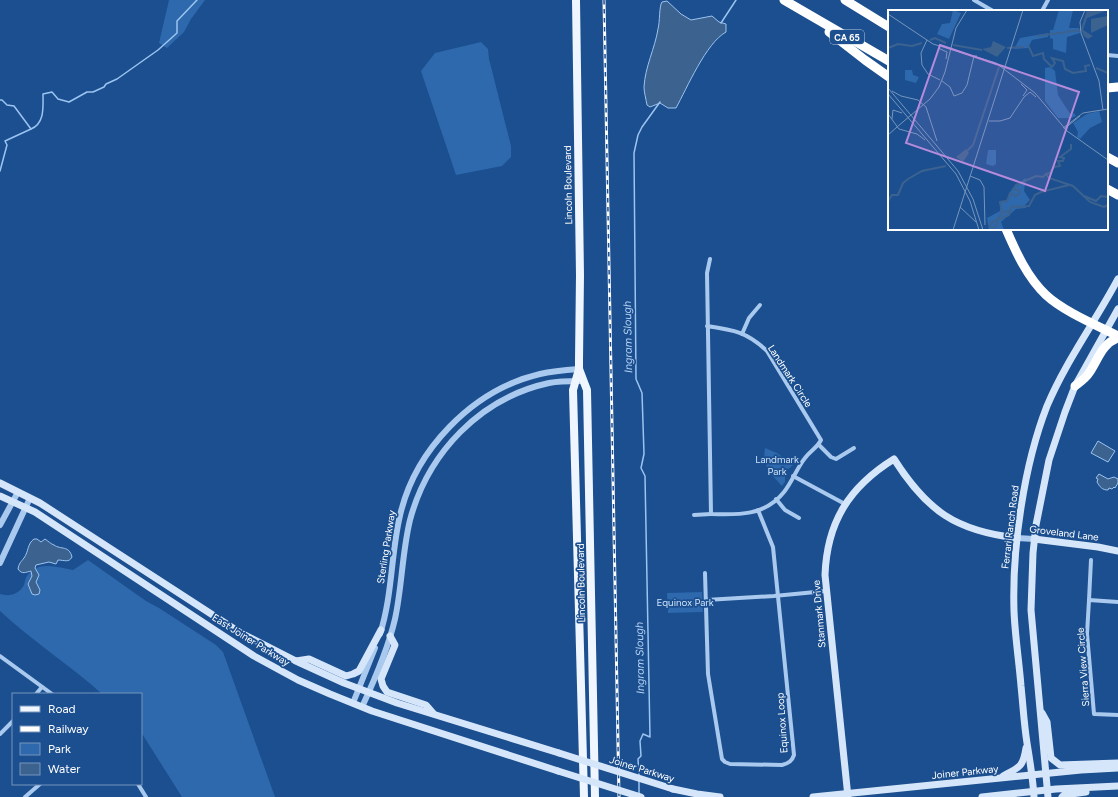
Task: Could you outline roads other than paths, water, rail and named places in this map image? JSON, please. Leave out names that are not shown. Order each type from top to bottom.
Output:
[{"type":"highway","name":"CA 65","points":[[785,0],[888,60]]},
{"type":"highway","points":[[845,0],[888,26]]},
{"type":"highway","points":[[805,12],[865,60],[888,76]]},
{"type":"highway","points":[[866,13],[888,23]]},
{"type":"highway","points":[[1108,88],[1118,87]]},
{"type":"highway","points":[[1108,156],[1118,159]]},
{"type":"highway","points":[[1108,157],[1118,163]]},
{"type":"highway","points":[[1108,190],[1118,195]]},
{"type":"highway","points":[[1006,230],[1024,266],[1039,288],[1053,300],[1118,337],[1102,350],[1089,373],[1075,386]]},
{"type":"main road","name":"Lincoln Boulevard","points":[[576,0],[580,275],[579,369],[580,381],[587,393],[595,797]]},
{"type":"main road","name":"Ferrari Ranch Road","points":[[1034,794],[1027,743],[1014,611],[1017,538],[1025,488],[1041,425],[1060,378],[1118,279]]},
{"type":"main road","points":[[1048,794],[1031,610],[1034,540],[1049,460],[1065,412],[1075,386],[1118,309]]},
{"type":"main road","name":"Lincoln Boulevard","points":[[580,381],[573,390],[573,397],[584,797]]},
{"type":"main road","name":"Groveland Lane","points":[[894,459],[915,490],[946,516],[980,532],[1017,538]]},
{"type":"main road","name":"Stanmark Drive","points":[[847,795],[826,591],[825,575],[827,549],[834,527],[845,504],[867,478],[894,459]]},
{"type":"main road","name":"East Joiner Parkway","points":[[0,483],[40,503],[239,632],[296,661],[369,692],[559,753]]},
{"type":"main road","name":"East Joiner Parkway","points":[[0,496],[26,507],[67,532],[266,663],[298,680],[362,707],[641,797]]},
{"type":"main road","name":"Groveland Lane","points":[[1034,540],[1098,546],[1118,551]]},
{"type":"main road","points":[[296,661],[309,659],[346,676],[353,674],[359,671],[381,630]]},
{"type":"main road","points":[[390,636],[395,645],[381,679],[383,686],[387,692],[426,705],[435,714]]},
{"type":"main road","points":[[1041,711],[1047,722],[1051,758],[1060,766],[1118,763]]},
{"type":"main road","points":[[997,778],[1016,770],[1020,766],[1024,760],[1027,743]]},
{"type":"main road","name":"Joiner Parkway","points":[[559,753],[673,789],[720,797]]},
{"type":"main road","name":"Joiner Parkway","points":[[814,797],[847,795],[997,778],[1118,768]]},
{"type":"main road","points":[[982,797],[1048,794],[1118,787]]},
{"type":"main road","points":[[1062,797],[1064,795],[1118,787]]},
{"type":"street","points":[[974,0],[991,10]]},
{"type":"street","points":[[1043,10],[1048,0]]},
{"type":"street","points":[[1108,55],[1118,56]]},
{"type":"street","points":[[710,259],[707,273],[707,326],[711,514]]},
{"type":"street","points":[[742,334],[750,318],[760,305]]},
{"type":"street","name":"Landmark Circle","points":[[707,326],[734,330],[759,344],[767,352],[819,435],[821,440],[819,445]]},
{"type":"street","name":"Sterling Parkway","points":[[352,703],[381,630],[399,518],[406,496],[427,455],[458,418],[496,391],[539,374],[552,371],[579,369]]},
{"type":"street","name":"Sterling Parkway","points":[[362,707],[390,636],[398,602],[410,521],[423,484],[437,460],[454,438],[479,415],[502,401],[527,389],[542,385],[555,382],[580,381]]},
{"type":"street","points":[[694,515],[737,515],[766,507],[784,492],[805,458],[819,445],[836,460],[854,448]]},
{"type":"street","points":[[793,476],[845,504]]},
{"type":"street","points":[[0,525],[18,492]]},
{"type":"street","points":[[0,562],[30,498]]},
{"type":"street","points":[[776,499],[785,510],[799,518]]},
{"type":"street","name":"Equinox Loop","points":[[705,573],[708,674],[722,759],[730,764],[782,765],[792,761],[794,755],[773,547],[758,510]]},
{"type":"street","name":"Groveland Lane","points":[[1017,538],[1034,540]]},
{"type":"street","points":[[1091,560],[1089,600],[1118,601]]},
{"type":"street","points":[[706,600],[779,596],[826,591]]},
{"type":"street","name":"Sierra View Circle","points":[[1089,600],[1087,634],[1094,714],[1118,715]]},
{"type":"street","points":[[0,656],[51,693]]},
{"type":"street","points":[[37,693],[42,687]]},
{"type":"street","points":[[0,734],[12,722]]},
{"type":"street","points":[[25,797],[39,785]]},
{"type":"street","points":[[139,785],[146,797]]},
{"type":"water","points":[[667,1],[681,14],[691,20],[712,16],[719,22],[726,24],[726,32],[711,46],[704,56],[676,108],[668,108],[660,103],[650,107],[647,105],[644,89],[646,72],[659,26],[661,4],[662,2]]},
{"type":"water","points":[[1098,441],[1115,451],[1108,462],[1091,453]]},
{"type":"water","points":[[1099,474],[1108,479],[1114,477],[1118,479],[1118,483],[1115,488],[1109,488],[1108,490],[1101,488],[1097,482],[1098,479],[1096,478]]},
{"type":"water","points":[[34,539],[41,542],[45,539],[52,544],[67,549],[71,553],[72,557],[68,561],[58,560],[56,564],[49,562],[36,565],[35,568],[39,575],[36,582],[40,590],[39,594],[35,595],[32,594],[28,584],[32,576],[31,571],[23,573],[18,569],[26,555],[30,543]]},
{"type":"waterway","points":[[0,100],[7,105],[14,106],[31,129],[36,126],[41,119],[43,94],[52,92],[58,99],[69,102],[87,92],[93,92],[104,87],[106,84],[117,79],[158,50],[177,33],[177,21],[197,0]]},
{"type":"waterway","name":"Ingram Slough","points":[[721,23],[736,0]]},
{"type":"waterway","name":"Ingram Slough","points":[[639,775],[638,759],[641,756],[640,741],[643,734],[650,737],[645,476],[641,468],[644,454],[642,393],[636,379],[634,153],[638,135],[642,127],[660,102]]},
{"type":"waterway","points":[[0,171],[7,145],[5,141],[31,129]]},
{"type":"waterway","name":"Ingram Slough","points":[[639,781],[639,793]]},
{"type":"railway","points":[[604,0],[619,797]]},
{"type":"park label","name":"Landmark Park","points":[[777,464]]},
{"type":"park label","name":"Equinox Park","points":[[685,602]]}]
